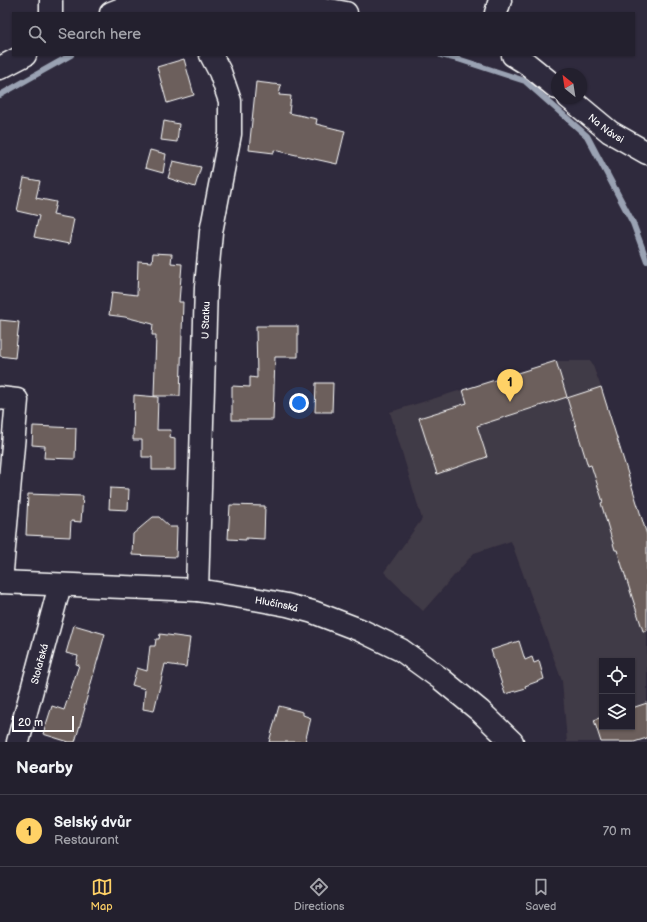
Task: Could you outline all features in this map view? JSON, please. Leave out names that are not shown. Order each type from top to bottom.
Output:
[{"type":"street","points":[[51,0],[51,12]]},
{"type":"street","points":[[496,12],[500,0]]},
{"type":"street","points":[[119,8],[200,10],[296,4],[340,12]]},
{"type":"street","points":[[0,68],[23,56]]},
{"type":"street","name":"U Statku","points":[[197,590],[206,287],[211,232],[230,134],[230,101],[220,72],[212,56]]},
{"type":"street","points":[[515,56],[551,83]]},
{"type":"street","name":"Na Návsi","points":[[576,104],[610,132],[647,153]]},
{"type":"street","points":[[0,398],[17,400],[0,582]]},
{"type":"street","name":"Hlučínská","points":[[0,582],[197,590],[287,605],[313,612],[360,630],[401,650],[441,679],[480,711],[512,742]]},
{"type":"street","name":"Stolařská","points":[[22,741],[60,585]]},
{"type":"shaded area","points":[[556,361],[591,361],[601,387],[647,535],[647,738],[634,742],[567,742],[562,681],[511,541],[474,553],[423,611],[384,572],[422,519],[390,412]]},
{"type":"building","points":[[184,59],[194,95],[167,103],[157,67]]},
{"type":"building","points":[[256,82],[281,85],[279,95],[291,96],[289,113],[317,119],[316,124],[345,131],[337,164],[274,150],[274,153],[249,150]]},
{"type":"building","points":[[164,121],[179,124],[177,142],[161,140]]},
{"type":"building","points":[[150,150],[166,154],[163,173],[145,168]]},
{"type":"building","points":[[173,161],[201,167],[195,187],[168,178]]},
{"type":"building","points":[[24,178],[40,181],[36,198],[56,202],[53,215],[74,219],[69,244],[34,237],[39,216],[17,211]]},
{"type":"building","points":[[153,253],[172,254],[171,263],[182,264],[179,302],[183,302],[180,396],[154,396],[156,335],[152,335],[153,324],[125,317],[109,315],[112,292],[137,295],[138,261],[152,262]]},
{"type":"building","points":[[0,320],[19,322],[15,358],[0,356]]},
{"type":"building","points":[[256,326],[298,326],[298,357],[275,357],[273,420],[232,420],[232,386],[250,387],[250,377],[257,378]]},
{"type":"building","points":[[556,361],[567,397],[477,426],[487,457],[437,474],[419,418],[467,403],[463,390]]},
{"type":"building","points":[[316,383],[333,383],[332,412],[315,412]]},
{"type":"building","points":[[601,387],[647,535],[647,631],[643,631],[617,550],[615,550],[601,503],[603,502],[591,465],[588,466],[567,398]]},
{"type":"building","points":[[134,395],[158,397],[157,430],[171,430],[170,437],[175,438],[175,470],[152,470],[152,457],[142,457],[142,440],[133,440]]},
{"type":"building","points":[[33,426],[76,428],[75,459],[44,458],[45,446],[32,445]]},
{"type":"building","points":[[110,488],[129,489],[128,510],[109,509]]},
{"type":"building","points":[[28,494],[83,496],[81,522],[71,521],[70,537],[26,535]]},
{"type":"building","points":[[230,505],[265,506],[264,539],[228,539]]},
{"type":"building","points":[[153,517],[159,517],[170,527],[177,527],[176,557],[132,555],[133,534]]},
{"type":"building","points":[[74,625],[105,634],[75,742],[69,742],[43,734],[52,706],[64,710],[79,665],[76,664],[78,656],[66,653]]},
{"type":"building","points":[[160,634],[190,638],[186,667],[165,664],[154,711],[143,709],[145,689],[132,685],[137,668],[147,671],[150,646],[155,646],[156,639],[159,639]]},
{"type":"building","points":[[519,641],[525,660],[532,657],[534,663],[539,661],[544,679],[525,686],[526,688],[505,694],[491,650]]},
{"type":"building","points":[[647,703],[647,738],[634,742],[601,742],[594,720],[599,718],[599,730],[635,730],[635,707]]},
{"type":"building","points":[[279,706],[303,712],[303,715],[311,718],[305,742],[269,742]]},
{"type":"waterway","points":[[0,95],[69,56]]},
{"type":"waterway","points":[[445,56],[525,81],[587,136],[633,223],[647,261]]},
{"type":"place","name":"Selský dvůr","points":[[510,402]]}]
